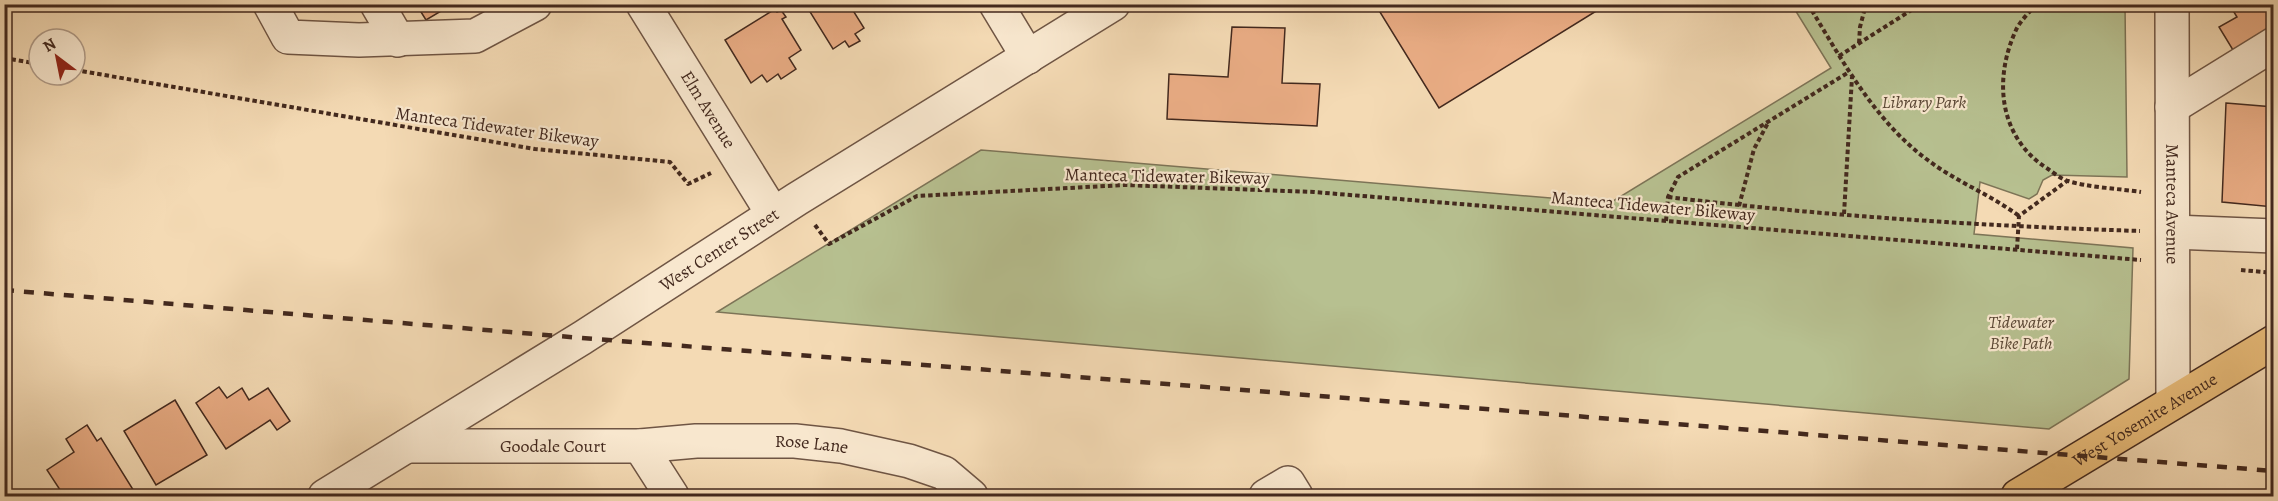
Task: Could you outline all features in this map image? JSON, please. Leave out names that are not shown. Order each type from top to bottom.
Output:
[{"type":"main road","name":"West Yosemite Avenue","points":[[2018,496],[2274,342]]},
{"type":"street","points":[[270,4],[288,37],[398,40],[475,36],[535,4]]},
{"type":"street","points":[[377,4],[398,40]]},
{"type":"street","name":"Elm Avenue","points":[[644,4],[740,160],[785,207]]},
{"type":"street","points":[[996,4],[1028,57]]},
{"type":"street","name":"West Center Street","points":[[325,496],[582,338],[785,207],[1113,4]]},
{"type":"street","name":"Manteca Avenue","points":[[2172,4],[2173,402]]},
{"type":"street","points":[[2172,107],[2274,44]]},
{"type":"street","points":[[2174,248],[2274,236]]},
{"type":"street","name":"Rose Lane","points":[[640,446],[696,441],[795,441],[841,446],[909,461],[944,473],[971,496]]},
{"type":"street","name":"Goodale Court","points":[[406,446],[640,446]]},
{"type":"street","points":[[640,446],[672,496]]},
{"type":"street","points":[[1266,496],[1288,483],[1296,496]]},
{"type":"path","points":[[1808,4],[1852,77],[1891,125],[1921,155],[1972,188],[2001,202],[2019,216]]},
{"type":"path","points":[[1859,43],[1860,27],[1866,4]]},
{"type":"path","points":[[1839,56],[1921,4]]},
{"type":"path","points":[[2036,4],[2017,27],[2006,56],[2003,80],[2004,102],[2017,140],[2035,161],[2067,181],[2173,196]]},
{"type":"path","points":[[4,58],[27,62]]},
{"type":"path","name":"Manteca Tidewater Bikeway","points":[[87,72],[536,149],[670,162],[688,184],[740,160]]},
{"type":"path","points":[[1666,220],[1668,197],[1678,177],[1849,72]]},
{"type":"path","points":[[1844,214],[1852,77]]},
{"type":"path","points":[[1739,206],[1754,149],[1770,120]]},
{"type":"path","points":[[2019,216],[2067,181]]},
{"type":"path","name":"Manteca Tidewater Bikeway","points":[[785,207],[829,244],[917,196],[1125,185],[1314,192],[2017,249],[2174,248]]},
{"type":"path","points":[[1668,197],[1739,206],[2019,227],[2174,248]]},
{"type":"path","points":[[2017,249],[2019,216]]},
{"type":"path","points":[[2238,270],[2274,273]]},
{"type":"green space","name":"Tidewater Bike Path","points":[[1792,5],[2125,5],[2127,177],[2052,175],[2043,180],[2037,194],[2029,199],[1980,182],[1974,234],[2133,248],[2129,379],[2049,429],[717,312],[981,150],[1610,203],[1831,68]]},
{"type":"building","points":[[416,4],[453,4],[426,20]]},
{"type":"building","points":[[811,4],[849,4],[864,28],[855,34],[860,41],[849,47],[845,41],[833,49],[807,7]]},
{"type":"building","points":[[1375,4],[1606,4],[1606,5],[1439,108]]},
{"type":"building","points":[[2229,4],[2274,4],[2274,31],[2236,55],[2219,27],[2237,17]]},
{"type":"building","points":[[775,9],[777,12],[781,10],[786,17],[782,19],[801,50],[789,58],[796,69],[781,79],[778,74],[767,82],[762,75],[751,83],[725,40]]},
{"type":"building","points":[[1232,27],[1285,28],[1282,83],[1320,84],[1317,126],[1167,119],[1169,74],[1228,77]]},
{"type":"building","points":[[2226,103],[2274,107],[2274,207],[2222,202]]},
{"type":"building","points":[[219,387],[227,398],[242,388],[249,400],[268,388],[290,421],[277,430],[270,420],[226,449],[196,403]]},
{"type":"building","points":[[175,400],[207,455],[156,485],[124,431]]},
{"type":"building","points":[[87,425],[97,441],[101,438],[137,496],[64,496],[47,470],[74,452],[66,439]]},
{"type":"railway","points":[[4,290],[582,338],[2274,471]]},
{"type":"park label","name":"Library Park","points":[[1924,102]]}]
